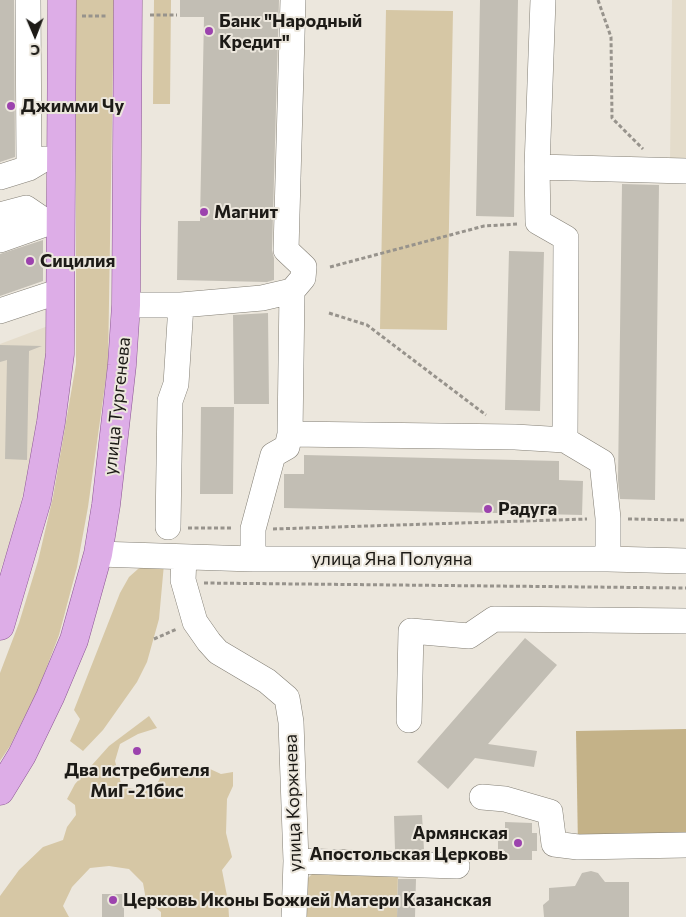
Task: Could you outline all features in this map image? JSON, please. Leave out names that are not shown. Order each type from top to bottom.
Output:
[{"type":"main road","points":[[1,617],[37,500],[51,422],[60,354],[61,294],[54,222],[62,150],[67,8]]},
{"type":"main road","name":"улица Тургенева","points":[[0,791],[22,755],[50,697],[74,640],[98,554],[106,505],[121,374],[126,305],[127,9]]},
{"type":"street","points":[[26,159],[28,0]]},
{"type":"street","points":[[126,305],[181,305],[262,298],[292,291],[303,278],[304,267],[286,250],[293,0]]},
{"type":"street","points":[[543,0],[537,167],[538,222],[566,238],[565,440]]},
{"type":"street","points":[[0,177],[26,159],[62,150]]},
{"type":"street","points":[[537,167],[675,171]]},
{"type":"street","points":[[0,215],[26,208],[54,222]]},
{"type":"street","points":[[0,240],[54,222]]},
{"type":"street","points":[[253,559],[265,529],[273,455],[287,447],[290,434],[292,291]]},
{"type":"street","points":[[0,312],[48,295],[61,294]]},
{"type":"street","points":[[168,527],[170,401],[176,384],[181,305]]},
{"type":"street","points":[[290,434],[515,436],[565,440],[602,462],[608,518],[608,559]]},
{"type":"street","name":"улица Яна Полуяна","points":[[98,554],[253,559],[608,559],[686,561]]},
{"type":"street","name":"улица Коржнева","points":[[184,557],[184,583],[195,622],[218,652],[267,681],[287,698],[291,722],[296,861],[294,917]]},
{"type":"street","points":[[408,720],[411,631],[469,636],[494,619],[686,620]]},
{"type":"street","points":[[482,797],[505,798],[550,812],[554,844],[578,847],[686,845]]},
{"type":"street","points":[[296,861],[457,866]]},
{"type":"path","points":[[598,0],[611,37],[612,118],[675,171]]},
{"type":"path","points":[[67,8],[127,9],[177,15]]},
{"type":"path","points":[[330,267],[484,226],[538,222]]},
{"type":"path","points":[[329,313],[367,325],[515,436]]},
{"type":"path","points":[[168,527],[265,529],[608,518],[686,520]]},
{"type":"path","points":[[184,583],[686,588]]},
{"type":"shaded area","points":[[76,0],[114,0],[108,363],[88,507],[77,567],[59,635],[38,690],[10,746],[0,761],[0,673],[19,623],[38,561],[53,497],[76,364]]},
{"type":"shaded area","points":[[154,0],[171,0],[170,104],[153,104]]},
{"type":"shaded area","points":[[672,0],[686,0],[686,162],[670,162]]},
{"type":"shaded area","points":[[386,10],[453,11],[447,330],[380,329]]},
{"type":"shaded area","points":[[48,326],[47,350],[32,457],[12,539],[0,571],[0,344]]},
{"type":"shaded area","points":[[164,564],[159,619],[147,662],[137,682],[103,730],[83,751],[70,741],[80,719],[74,710],[120,593],[129,577],[138,569],[147,565]]},
{"type":"shaded area","points":[[149,716],[157,728],[138,734],[120,744],[115,761],[122,787],[140,790],[156,786],[162,774],[180,771],[210,769],[221,774],[233,772],[233,786],[227,799],[226,833],[232,857],[222,870],[229,917],[161,917],[161,912],[146,900],[143,883],[129,869],[109,866],[90,868],[72,887],[63,906],[69,917],[0,917],[0,896],[19,870],[43,847],[63,840],[67,827],[76,815],[75,805],[67,799],[75,784],[109,746]]},
{"type":"shaded area","points":[[686,729],[686,845],[578,847],[576,731]]},
{"type":"shaded area","points":[[398,872],[397,917],[306,917],[307,879],[313,873]]},
{"type":"building","points":[[0,0],[14,0],[15,157],[0,162]]},
{"type":"building","points":[[180,0],[279,0],[272,250],[274,280],[267,282],[177,280],[178,221],[200,221],[204,17],[180,17]]},
{"type":"building","points":[[480,0],[518,0],[514,217],[476,216]]},
{"type":"building","points":[[622,184],[659,185],[655,500],[620,499],[618,480]]},
{"type":"building","points":[[43,240],[43,281],[0,296],[0,254]]},
{"type":"building","points":[[509,251],[544,252],[540,411],[505,410]]},
{"type":"building","points":[[268,313],[269,404],[234,404],[233,315]]},
{"type":"building","points":[[0,345],[42,346],[29,351],[27,460],[5,459],[7,360],[0,362]]},
{"type":"building","points":[[201,407],[234,407],[233,494],[200,494]]},
{"type":"building","points":[[304,455],[559,461],[559,480],[583,481],[582,515],[284,508],[284,474],[304,474]]},
{"type":"building","points":[[525,638],[557,665],[488,744],[537,751],[534,767],[475,758],[448,789],[417,762]]},
{"type":"building","points":[[422,815],[424,850],[395,850],[394,816]]},
{"type":"building","name":"Армянская Апостольская Церковь","points":[[505,822],[532,823],[532,833],[537,833],[537,851],[532,851],[532,860],[505,860],[505,851],[498,851],[498,834],[505,834]]},
{"type":"building","points":[[591,871],[598,873],[605,882],[629,882],[629,917],[544,917],[543,905],[549,900],[549,888],[575,886],[582,873]]},
{"type":"building","points":[[398,879],[416,879],[415,917],[397,917]]},
{"type":"building","name":"Церковь Иконы Божией Матери Казанская","points":[[102,894],[124,894],[124,917],[102,917]]},
{"type":"place","name":"Банк \"Народный Кредит\"","points":[[209,31]]},
{"type":"place","name":"Джимми Чу","points":[[11,106]]},
{"type":"place","name":"Магнит","points":[[204,212]]},
{"type":"place","name":"Сицилия","points":[[30,261]]},
{"type":"place","name":"Радуга","points":[[488,509]]},
{"type":"place","name":"Два истребителя МиГ-21бис","points":[[137,751]]},
{"type":"place","name":"Армянская Апостольская Церковь","points":[[518,843]]},
{"type":"place","name":"Церковь Иконы Божией Матери Казанская","points":[[113,900]]}]
